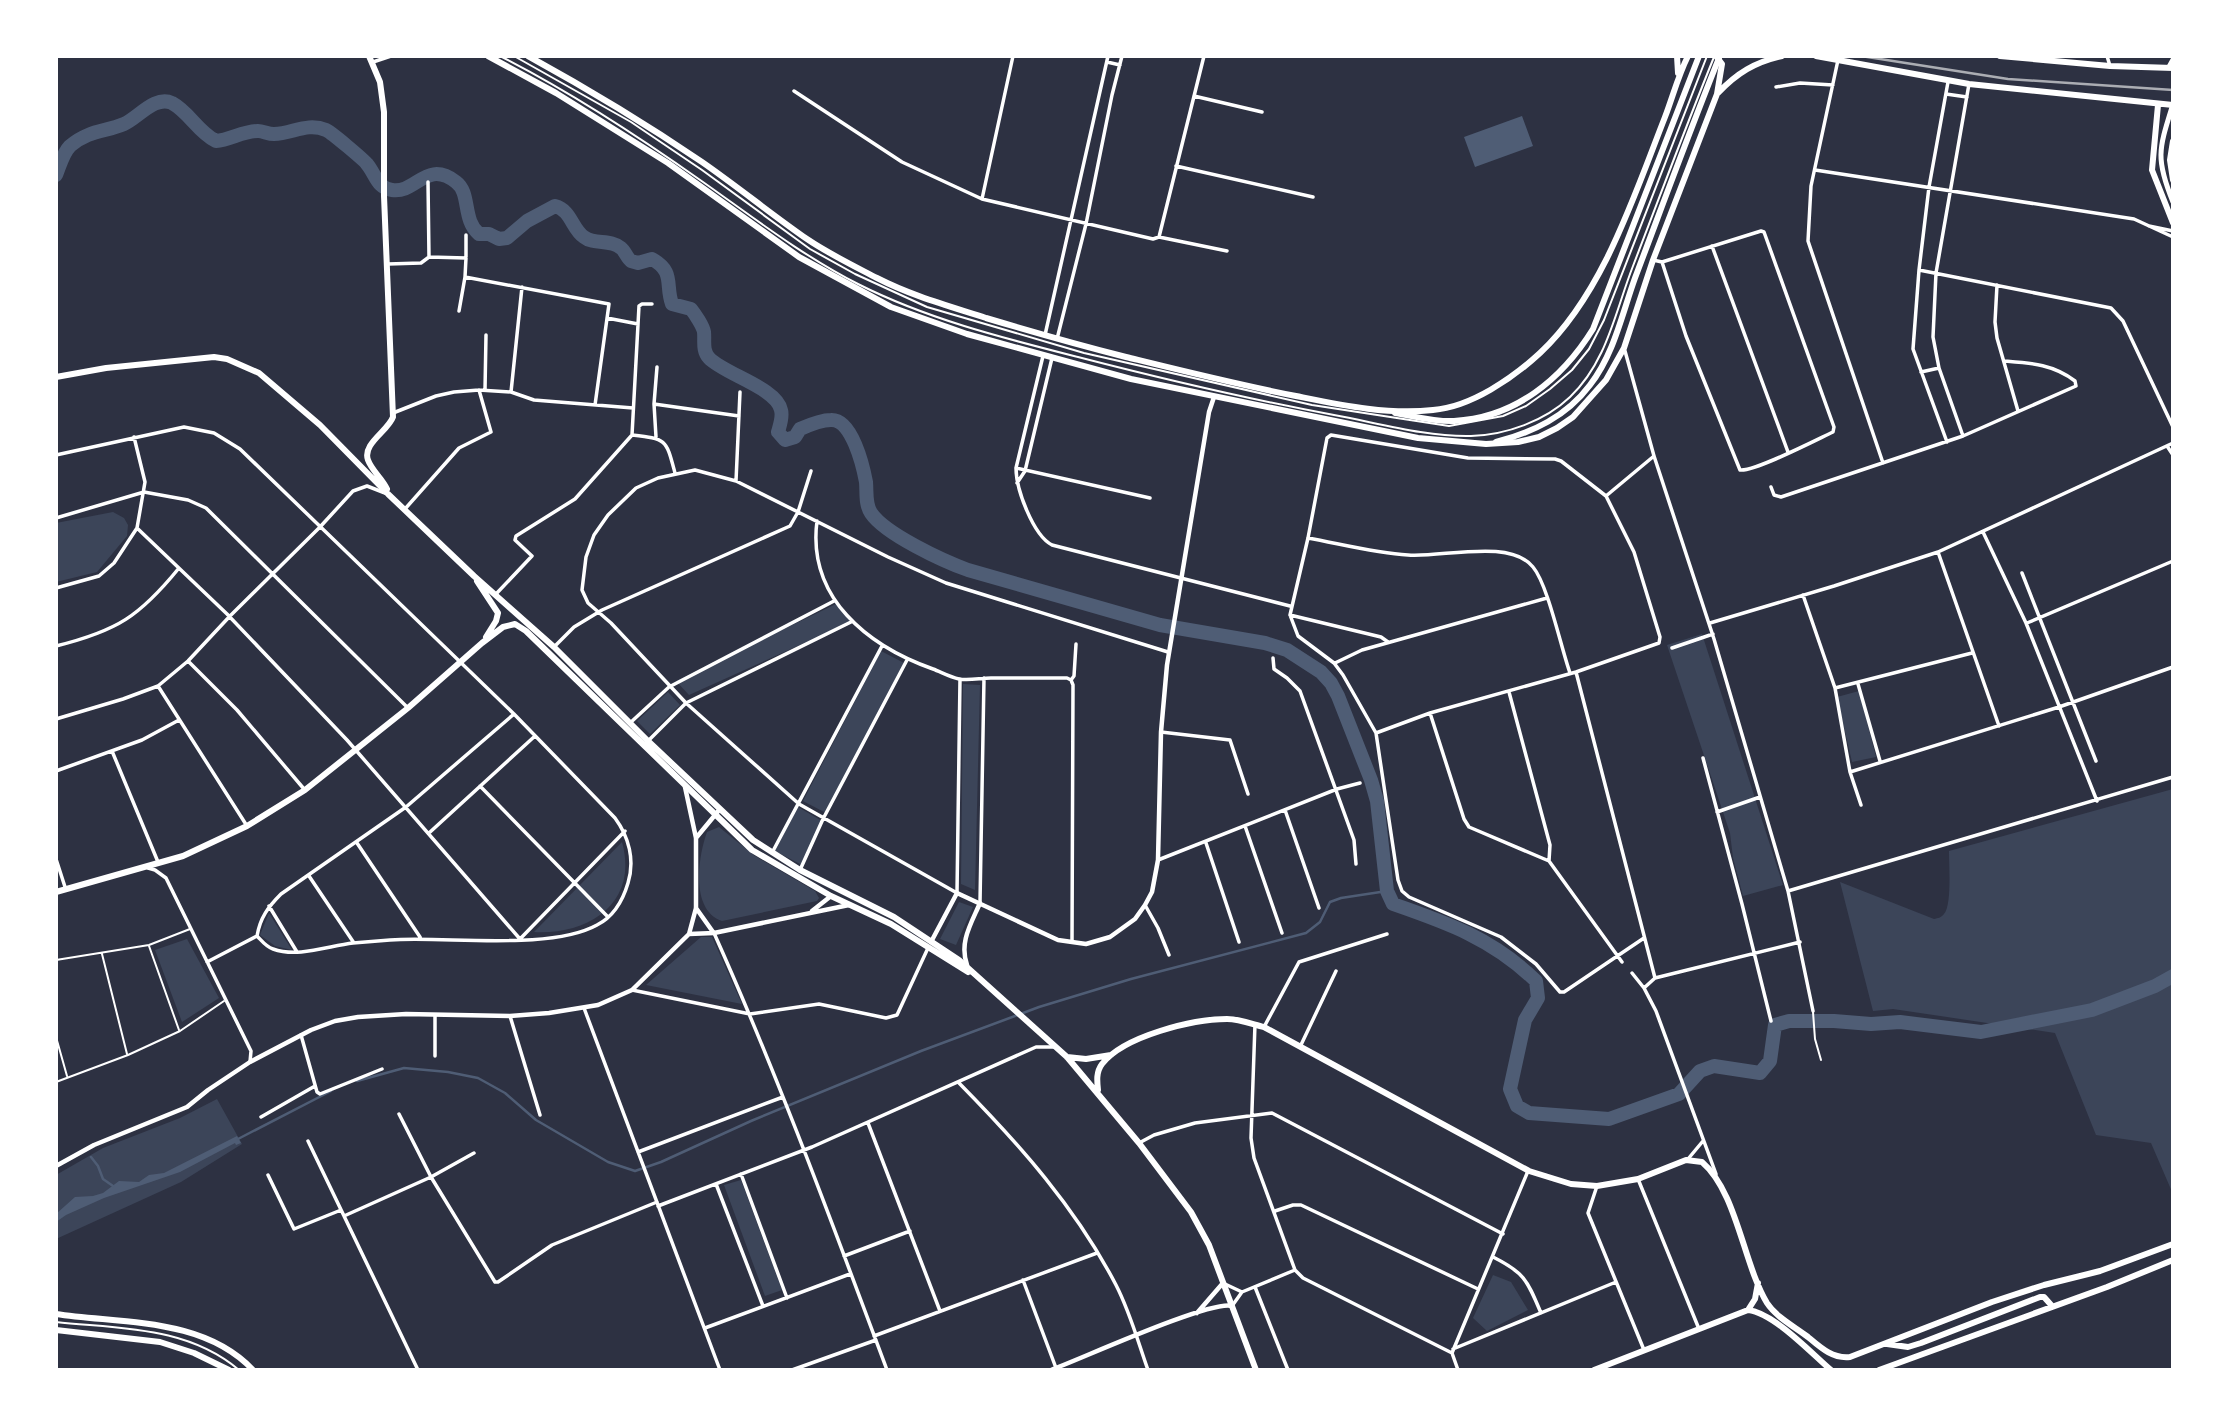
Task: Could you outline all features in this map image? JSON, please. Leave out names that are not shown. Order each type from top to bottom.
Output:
[{"type":"main road","points":[[488,56],[668,163],[799,257],[869,297],[918,317],[1052,358],[1214,397],[1418,438],[1486,444],[1518,442],[1539,437],[1573,417],[1600,387],[1624,348],[1653,260],[1717,94],[1722,64],[1717,56]]},
{"type":"main road","points":[[498,56],[505,64]]},
{"type":"main road","points":[[528,56],[646,125],[712,169],[811,242],[916,296],[1057,339],[1223,381],[1330,403],[1453,421],[1497,412],[1539,391],[1577,355],[1593,329],[1699,56]]},
{"type":"main road","points":[[1677,56],[1678,75]]},
{"type":"main road","points":[[1391,412],[1437,410],[1460,404],[1492,388],[1517,371],[1559,334],[1588,296],[1622,222],[1667,111],[1678,75],[1688,56]]},
{"type":"main road","points":[[1486,444],[1540,427],[1564,412],[1590,386],[1609,355],[1632,278],[1717,56]]},
{"type":"main road","points":[[1717,94],[1731,79],[1748,68],[1766,59],[1782,56]]},
{"type":"main road","points":[[1816,56],[1969,84],[2173,105],[2160,157],[2160,168],[2173,202]]},
{"type":"main road","points":[[2000,56],[2110,66],[2171,68]]},
{"type":"main road","points":[[371,59],[380,82],[384,112],[384,196],[393,413],[392,421],[368,449],[367,456],[388,494]]},
{"type":"main road","points":[[2158,105],[2152,170],[2173,223]]},
{"type":"main road","points":[[2173,141],[2173,180]]},
{"type":"main road","points":[[56,377],[150,362],[214,357],[227,359],[259,373],[283,392],[474,576],[554,647],[753,840],[800,870],[894,917],[973,975],[1067,1057],[1139,1143],[1191,1212],[1209,1245],[1256,1370]]},
{"type":"main road","points":[[474,576],[498,616],[482,643]]},
{"type":"main road","points":[[56,892],[183,856],[247,826],[306,790],[408,708],[482,643],[510,624],[520,627],[752,850],[831,896],[930,945]]},
{"type":"main road","points":[[1098,1092],[1097,1079],[1101,1065],[1142,1037],[1164,1029],[1224,1019],[1264,1027],[1529,1171],[1571,1184],[1597,1186],[1638,1179],[1686,1160],[1702,1162],[1719,1182],[1758,1282],[1772,1309],[1825,1351],[1842,1358],[2043,1285],[2100,1271],[2173,1244]]},
{"type":"main road","points":[[1067,1057],[1086,1059],[1113,1055]]},
{"type":"main road","points":[[1879,1370],[2173,1260]]},
{"type":"main road","points":[[1748,1310],[1755,1299],[1758,1282]]},
{"type":"main road","points":[[1885,1343],[1908,1347],[2040,1297],[2044,1297],[2052,1306]]},
{"type":"main road","points":[[1594,1370],[1748,1310],[1771,1319],[1831,1370]]},
{"type":"main road","points":[[56,1314],[183,1329],[236,1355],[253,1370]]},
{"type":"main road","points":[[90,1334],[92,1319]]},
{"type":"main road","points":[[56,1330],[160,1342],[194,1353],[229,1370]]},
{"type":"street","points":[[371,59],[391,56]]},
{"type":"street","points":[[982,199],[1013,56]]},
{"type":"street","points":[[1057,339],[1086,224],[1122,56]]},
{"type":"street","points":[[1159,237],[1203,56]]},
{"type":"street","points":[[2107,56],[2110,66]]},
{"type":"street","points":[[2171,68],[2173,58]]},
{"type":"street","points":[[1045,335],[1107,59],[1120,65]]},
{"type":"street","points":[[1838,59],[1811,186],[1808,246],[1882,463]]},
{"type":"street","points":[[1947,442],[1913,349],[1929,187],[1948,81]]},
{"type":"street","points":[[1776,86],[1800,83],[1833,85]]},
{"type":"street","points":[[1963,436],[1939,368],[1933,337],[1936,273],[1969,84]]},
{"type":"street","points":[[794,91],[902,162],[982,199],[1153,239],[1159,237],[1227,251]]},
{"type":"street","points":[[1100,92],[1112,95]]},
{"type":"street","points":[[1946,94],[1966,97]]},
{"type":"street","points":[[1194,96],[1262,112]]},
{"type":"street","points":[[1176,166],[1313,197]]},
{"type":"street","points":[[1815,170],[2134,219],[2173,237]]},
{"type":"street","points":[[428,182],[429,257]]},
{"type":"street","points":[[2147,226],[2173,231]]},
{"type":"street","points":[[1653,260],[1662,262],[1763,231],[1835,429],[1742,471],[1686,335],[1662,262]]},
{"type":"street","points":[[459,311],[465,277],[466,235]]},
{"type":"street","points":[[1712,246],[1788,452]]},
{"type":"street","points":[[387,264],[421,263],[429,257],[466,258]]},
{"type":"street","points":[[1919,270],[2103,306],[2118,314],[2173,427]]},
{"type":"street","points":[[465,277],[609,303],[595,405]]},
{"type":"street","points":[[1997,285],[1995,322],[1999,350],[2018,411]]},
{"type":"street","points":[[511,392],[522,288]]},
{"type":"street","points":[[496,594],[532,556],[515,540],[516,536],[573,501],[632,435],[639,306],[652,304]]},
{"type":"street","points":[[607,318],[638,324]]},
{"type":"street","points":[[485,390],[486,335]]},
{"type":"street","points":[[1624,348],[1654,456],[1713,634],[1787,891],[1813,1011]]},
{"type":"street","points":[[1043,355],[1016,468],[1017,483],[1037,530],[1045,541],[1290,606]]},
{"type":"street","points":[[1017,483],[1025,471],[1052,358]]},
{"type":"street","points":[[1771,487],[1774,495],[1782,497],[1947,442],[2074,388],[2075,381],[2051,367],[2004,361]]},
{"type":"street","points":[[656,438],[654,404],[657,367]]},
{"type":"street","points":[[1921,372],[1939,368]]},
{"type":"street","points":[[393,413],[436,396],[479,390],[511,392],[534,400],[633,408]]},
{"type":"street","points":[[405,509],[459,448],[491,432],[479,390]]},
{"type":"street","points":[[736,481],[740,392]]},
{"type":"street","points":[[1168,652],[946,583],[736,481],[695,470],[658,478],[628,495],[608,515],[594,535],[583,572],[582,590],[588,603],[669,687],[799,804],[823,820],[957,893],[1058,940],[1095,943],[1110,937],[1135,919],[1152,892],[1158,860],[1161,732],[1168,652],[1183,578],[1209,412],[1214,397]]},
{"type":"street","points":[[654,404],[739,416]]},
{"type":"street","points":[[56,455],[184,427],[214,433],[240,449],[514,714],[615,818],[625,831],[631,853],[630,878],[624,897],[608,918],[596,926],[572,933],[520,939],[421,938],[354,943],[298,952],[275,950],[266,946],[257,936]]},
{"type":"street","points":[[632,435],[656,438],[665,443],[675,473]]},
{"type":"street","points":[[1376,733],[1430,713],[1576,672],[1657,645],[1660,637],[1634,552],[1605,496],[1555,459],[1468,458],[1329,435],[1290,615],[1299,638],[1334,663],[1343,675],[1376,733],[1398,880],[1402,891],[1409,897],[1501,937],[1536,964],[1560,992],[1564,992],[1644,938]]},
{"type":"street","points":[[56,589],[99,576],[114,563],[137,528],[145,482],[134,437]]},
{"type":"street","points":[[1709,623],[1938,552],[2173,443]]},
{"type":"street","points":[[2167,446],[2173,455]]},
{"type":"street","points":[[1605,496],[1654,456]]},
{"type":"street","points":[[1016,468],[1150,498]]},
{"type":"street","points":[[554,647],[574,627],[598,612],[790,526],[798,512],[811,471]]},
{"type":"street","points":[[56,719],[123,699],[158,685],[188,661],[353,491],[367,486],[388,494]]},
{"type":"street","points":[[56,518],[145,492],[188,500],[206,508],[408,708]]},
{"type":"street","points":[[817,522],[817,558],[834,601],[851,622],[882,646],[907,660],[960,679],[1067,678],[1071,681],[1072,942]]},
{"type":"street","points":[[137,528],[229,617],[356,750],[520,939]]},
{"type":"street","points":[[1983,533],[2026,623],[2098,801]]},
{"type":"street","points":[[1308,538],[1405,555],[1507,553],[1525,561],[1535,568],[1570,673]]},
{"type":"street","points":[[1938,552],[1999,726]]},
{"type":"street","points":[[2026,623],[2173,561]]},
{"type":"street","points":[[56,646],[102,633],[127,620],[143,609],[179,568]]},
{"type":"street","points":[[2022,573],[2096,761]]},
{"type":"street","points":[[1803,595],[1835,688],[1850,772],[1861,805]]},
{"type":"street","points":[[1334,663],[1388,642],[1547,598]]},
{"type":"street","points":[[630,723],[669,687],[834,601]]},
{"type":"street","points":[[1290,615],[1381,637],[1388,642]]},
{"type":"street","points":[[648,741],[686,703],[851,622]]},
{"type":"street","points":[[1672,648],[1713,634]]},
{"type":"street","points":[[1071,681],[1074,676],[1076,644]]},
{"type":"street","points":[[772,853],[882,646]]},
{"type":"street","points":[[1835,688],[1972,653]]},
{"type":"street","points":[[1273,658],[1274,669],[1300,691],[1354,840],[1356,863]]},
{"type":"street","points":[[800,870],[823,820],[907,660]]},
{"type":"street","points":[[188,661],[237,710],[306,790]]},
{"type":"street","points":[[1850,772],[2059,707],[2173,667]]},
{"type":"street","points":[[1576,672],[1655,978]]},
{"type":"street","points":[[973,975],[963,951],[965,938],[980,903],[984,678]]},
{"type":"street","points":[[632,990],[750,1014],[820,1004],[875,1016],[897,1015],[957,893],[960,679]]},
{"type":"street","points":[[1858,684],[1880,761]]},
{"type":"street","points":[[158,685],[247,826]]},
{"type":"street","points":[[1509,692],[1550,845],[1549,861]]},
{"type":"street","points":[[1430,713],[1464,819],[1469,827],[1549,861],[1622,961]]},
{"type":"street","points":[[257,936],[259,923],[269,906],[281,894],[407,807],[514,714]]},
{"type":"street","points":[[56,771],[142,740],[179,720]]},
{"type":"street","points":[[1161,732],[1228,739],[1232,743],[1248,794]]},
{"type":"street","points":[[429,833],[535,736]]},
{"type":"street","points":[[112,751],[159,864]]},
{"type":"street","points":[[1703,758],[1770,1021]]},
{"type":"street","points":[[1787,891],[2173,777]]},
{"type":"street","points":[[1158,860],[1337,789],[1360,783]]},
{"type":"street","points":[[480,786],[608,918]]},
{"type":"street","points":[[56,1166],[94,1145],[187,1107],[250,1062],[301,1035],[335,1021],[358,1017],[510,1016],[583,1008],[611,1001],[632,990],[689,934],[696,908],[696,838],[685,787]]},
{"type":"street","points":[[1717,812],[1760,797]]},
{"type":"street","points":[[696,838],[720,809]]},
{"type":"street","points":[[1285,810],[1319,908]]},
{"type":"street","points":[[1245,826],[1282,933]]},
{"type":"street","points":[[520,939],[625,831]]},
{"type":"street","points":[[357,843],[421,938]]},
{"type":"street","points":[[1206,843],[1239,943]]},
{"type":"street","points":[[56,859],[66,890]]},
{"type":"street","points":[[146,868],[155,870],[166,878],[251,1051],[260,1057]]},
{"type":"street","points":[[309,876],[354,943]]},
{"type":"street","points":[[812,912],[831,896]]},
{"type":"street","points":[[689,934],[714,933],[850,905]]},
{"type":"street","points":[[1145,905],[1170,956]]},
{"type":"street","points":[[269,906],[298,952]]},
{"type":"street","points":[[696,908],[714,933],[750,1014],[887,1370]]},
{"type":"street","points":[[1264,1027],[1299,962],[1387,934]]},
{"type":"street","points":[[207,962],[257,936]]},
{"type":"street","points":[[1644,988],[1655,978],[1800,942]]},
{"type":"street","points":[[1300,1047],[1336,971]]},
{"type":"street","points":[[1632,973],[1644,988],[1656,1011],[1719,1182]]},
{"type":"street","points":[[583,1008],[720,1370]]},
{"type":"street","points":[[435,1015],[435,1056]]},
{"type":"street","points":[[510,1016],[540,1115]]},
{"type":"street","points":[[1255,1024],[1251,1114],[1254,1158],[1294,1270],[1303,1278],[1453,1351],[1616,1282]]},
{"type":"street","points":[[301,1035],[317,1093],[321,1094],[383,1069]]},
{"type":"street","points":[[399,1114],[431,1177],[491,1279],[498,1282],[552,1245],[804,1150],[1036,1047],[1058,1048]]},
{"type":"street","points":[[250,1062],[251,1051]]},
{"type":"street","points":[[959,1082],[1056,1188],[1079,1221],[1116,1286],[1148,1370]]},
{"type":"street","points":[[261,1117],[316,1086]]},
{"type":"street","points":[[638,1153],[783,1099]]},
{"type":"street","points":[[1139,1143],[1154,1135],[1195,1123],[1272,1113],[1503,1234]]},
{"type":"street","points":[[868,1123],[940,1311]]},
{"type":"street","points":[[1686,1160],[1701,1146],[1704,1139]]},
{"type":"street","points":[[308,1140],[419,1369]]},
{"type":"street","points":[[344,1216],[431,1177],[474,1153]]},
{"type":"street","points":[[1458,1370],[1453,1351],[1529,1171]]},
{"type":"street","points":[[741,1174],[787,1298]]},
{"type":"street","points":[[268,1175],[294,1229],[341,1210]]},
{"type":"street","points":[[1638,1179],[1699,1329]]},
{"type":"street","points":[[716,1184],[763,1306]]},
{"type":"street","points":[[1597,1186],[1588,1213],[1644,1351]]},
{"type":"street","points":[[1275,1211],[1301,1205],[1478,1289]]},
{"type":"street","points":[[844,1256],[910,1231]]},
{"type":"street","points":[[792,1370],[1097,1252]]},
{"type":"street","points":[[1493,1257],[1518,1270],[1532,1291],[1541,1313]]},
{"type":"street","points":[[1023,1280],[1054,1369],[1196,1313],[1233,1306],[1242,1292],[1294,1270]]},
{"type":"street","points":[[705,1328],[851,1273]]},
{"type":"street","points":[[1196,1313],[1223,1283],[1242,1292]]},
{"type":"street","points":[[1255,1287],[1288,1370]]},
{"type":"lane","points":[[498,56],[525,68],[630,132],[808,256],[902,306],[1049,350],[1256,400],[1428,432],[1469,436],[1511,430],[1550,412],[1582,384],[1595,366],[1632,278]]},
{"type":"lane","points":[[514,56],[644,130],[810,249],[903,297],[1084,353],[1312,405],[1449,426],[1503,416],[1526,406],[1550,389],[1589,349],[1604,320],[1707,56]]},
{"type":"lane","points":[[56,960],[149,945],[190,929]]},
{"type":"lane","points":[[149,945],[180,1031]]},
{"type":"lane","points":[[102,953],[128,1055]]},
{"type":"lane","points":[[56,1082],[128,1055],[180,1031],[226,1000]]},
{"type":"lane","points":[[1813,1011],[1821,1060]]},
{"type":"lane","points":[[56,1037],[67,1076]]},
{"type":"lane","points":[[56,1322],[161,1332],[187,1339],[215,1353],[239,1370]]},
{"type":"shaded area","points":[[1522,116],[1533,146],[1475,167],[1464,137]]},
{"type":"shaded area","points":[[113,512],[124,518],[128,525],[127,536],[97,572],[56,582],[56,523]]},
{"type":"shaded area","points":[[836,604],[851,622],[689,695],[676,681]]},
{"type":"shaded area","points":[[1702,634],[1783,885],[1743,896],[1733,858],[1730,833],[1667,645]]},
{"type":"shaded area","points":[[881,651],[904,663],[826,813],[803,801]]},
{"type":"shaded area","points":[[963,684],[980,685],[975,890],[961,884]]},
{"type":"shaded area","points":[[1859,691],[1876,757],[1852,762],[1837,697]]},
{"type":"shaded area","points":[[668,692],[680,705],[650,734],[637,721]]},
{"type":"shaded area","points":[[2173,789],[2173,1194],[2151,1143],[2096,1135],[2055,1033],[1893,1009],[1873,1011],[1840,882],[1934,919],[1938,918],[1947,909],[1950,884],[1949,851]]},
{"type":"shaded area","points":[[798,807],[822,821],[802,865],[775,851]]},
{"type":"shaded area","points":[[719,827],[755,856],[815,891],[819,898],[817,901],[722,921],[712,915],[701,895],[699,868],[707,832]]},
{"type":"shaded area","points":[[622,842],[625,864],[623,882],[616,898],[605,911],[573,928],[534,932]]},
{"type":"shaded area","points":[[959,902],[973,907],[956,945],[940,939]]},
{"type":"shaded area","points":[[269,913],[292,950],[275,946],[260,935]]},
{"type":"shaded area","points":[[701,937],[712,937],[742,1004],[646,985]]},
{"type":"shaded area","points":[[187,939],[219,998],[182,1022],[155,950]]},
{"type":"shaded area","points":[[217,1099],[242,1144],[181,1182],[56,1239],[56,1175],[103,1148],[180,1118]]},
{"type":"shaded area","points":[[237,1136],[241,1143],[235,1143],[180,1172],[104,1198],[56,1222],[56,1214],[75,1197],[103,1193],[119,1181],[139,1182],[149,1175],[164,1173]]},
{"type":"shaded area","points":[[741,1180],[782,1290],[765,1296],[724,1185]]},
{"type":"shaded area","points":[[1493,1275],[1511,1282],[1528,1310],[1487,1331],[1473,1318]]},
{"type":"waterway","points":[[56,175],[65,152],[77,141],[90,134],[124,124],[153,105],[166,101],[184,111],[204,133],[216,141],[252,131],[281,134],[312,127],[326,130],[365,161],[380,184],[387,189],[400,190],[429,175],[446,176],[461,187],[470,222],[479,234],[489,234],[499,239],[507,238],[527,221],[555,206],[565,211],[580,234],[588,239],[617,245],[631,261],[638,263],[652,259],[664,269],[672,304],[691,309],[701,323],[709,358],[760,388],[777,402],[782,415],[778,432],[785,440],[795,437],[800,429],[823,421],[831,420],[845,427],[851,435],[862,465],[869,510],[878,521],[901,538],[968,570],[1160,625],[1265,643],[1287,650],[1321,672],[1338,696],[1377,801],[1387,891],[1393,904],[1432,918],[1486,943],[1520,966],[1536,981],[1538,998],[1525,1020],[1510,1089],[1517,1106],[1529,1113],[1609,1119],[1679,1094],[1700,1071],[1714,1066],[1760,1073],[1770,1061],[1775,1025],[1789,1021],[1871,1024],[1900,1022],[1981,1032],[2092,1010],[2155,986],[2173,976]]},
{"type":"waterway","points":[[357,1081],[404,1068],[478,1078],[505,1093],[536,1120],[608,1162],[635,1171],[921,1051],[1039,1007],[1131,979],[1306,933],[1320,922],[1330,902],[1387,891]]},
{"type":"waterway","points":[[238,1139],[331,1091]]},
{"type":"waterway","points":[[91,1157],[103,1179],[113,1186]]},
{"type":"railway","points":[[1861,56],[2008,79],[2173,90]]}]
